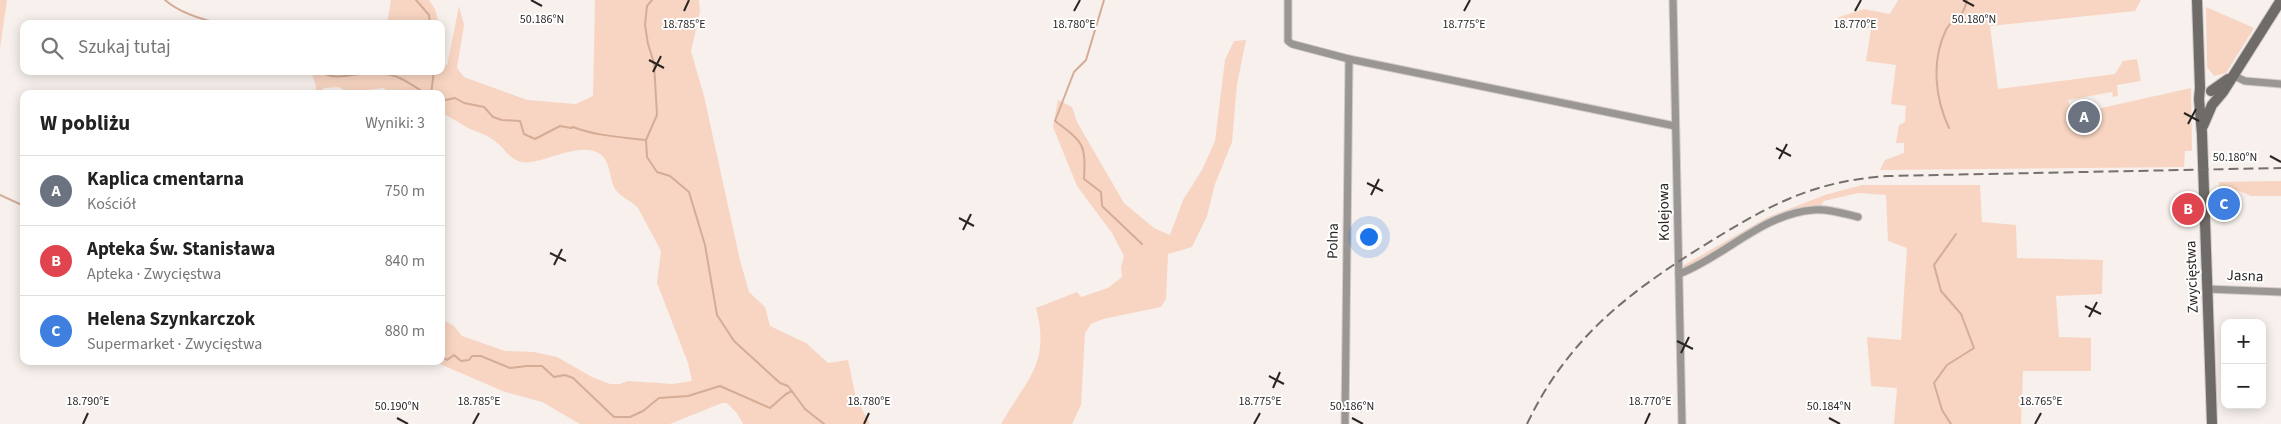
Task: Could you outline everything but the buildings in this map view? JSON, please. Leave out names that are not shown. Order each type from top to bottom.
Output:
[{"type":"street","points":[[1288,0],[1288,41],[1292,44],[1349,59],[1675,126]]},
{"type":"street","name":"Kolejowa","points":[[1673,0],[1682,424]]},
{"type":"street","points":[[2198,0],[2199,72],[2205,94],[2206,107],[2214,103],[2215,95],[2205,94]]},
{"type":"street","name":"Zwycięstwa","points":[[2202,128],[2214,103],[2281,0]]},
{"type":"street","name":"Polna","points":[[1345,424],[1349,59]]},
{"type":"street","points":[[2205,94],[2232,75],[2245,81],[2281,84]]},
{"type":"street","name":"Zwycięstwa","points":[[2205,94],[2202,128],[2212,424]]},
{"type":"street","points":[[1679,274],[1693,269],[1743,237],[1770,223],[1796,213],[1815,209],[1858,217]]},
{"type":"street","name":"Jasna","points":[[2208,288],[2281,292]]},
{"type":"shaded area","points":[[0,0],[7,0],[0,48]]},
{"type":"shaded area","points":[[391,0],[429,0],[435,9],[438,20],[388,20]]},
{"type":"shaded area","points":[[595,0],[699,0],[700,12],[691,51],[704,96],[740,260],[749,292],[765,307],[770,326],[806,343],[828,363],[848,360],[856,398],[870,424],[743,424],[737,413],[727,403],[722,403],[670,424],[580,424],[542,402],[505,392],[442,365],[445,365],[445,321],[454,326],[462,336],[505,351],[534,352],[557,357],[592,377],[610,384],[620,384],[628,381],[673,384],[692,381],[688,363],[657,283],[661,251],[638,208],[615,189],[604,157],[591,150],[580,150],[535,161],[518,161],[486,135],[468,128],[445,115],[445,90],[386,90],[383,88],[344,90],[339,87],[316,90],[312,75],[445,75],[445,64],[447,66],[459,6],[464,25],[457,68],[464,77],[527,100],[576,104],[593,96]]},
{"type":"shaded area","points":[[1898,0],[2141,0],[2135,11],[1990,26],[1998,89],[2115,74],[2123,61],[2137,59],[2141,81],[2117,85],[2118,96],[2113,97],[2112,92],[2068,100],[2071,112],[2086,108],[2088,111],[2191,88],[2192,151],[2185,151],[2184,167],[1880,170],[1885,160],[1904,153],[1904,143],[1896,143],[1899,125],[1905,122],[1906,106],[1891,104],[1896,65],[1866,61],[1871,29],[1833,19],[1864,9],[1890,14]]},
{"type":"shaded area","points":[[2206,7],[2254,28],[2226,73],[2214,76],[2207,67]]},
{"type":"shaded area","points":[[1246,40],[1237,84],[1232,142],[1215,184],[1207,216],[1192,247],[1168,254],[1166,299],[1161,307],[1103,319],[1091,324],[1085,333],[1081,405],[1072,424],[1001,424],[1034,371],[1038,358],[1040,327],[1036,308],[1077,292],[1081,297],[1108,288],[1122,277],[1121,267],[1124,256],[1112,233],[1077,186],[1053,127],[1058,100],[1072,107],[1077,122],[1124,203],[1154,228],[1170,235],[1183,200],[1202,170],[1215,141],[1225,60],[1234,41]]},
{"type":"shaded area","points":[[2281,181],[2281,196],[2251,196],[2237,190],[2219,190],[2219,182]]},
{"type":"shaded area","points":[[1862,185],[1980,185],[1982,222],[2016,225],[2017,258],[2103,260],[2102,294],[2056,296],[2059,337],[2091,338],[2091,371],[2023,371],[2021,424],[1894,424],[1897,388],[1871,386],[1867,337],[1901,340],[1907,248],[1888,241],[1886,195],[1858,193],[1824,201],[1820,207],[1770,223],[1679,274],[1679,268],[1768,217],[1825,195]]},
{"type":"waterway","points":[[165,0],[178,9],[205,20]]},
{"type":"waterway","points":[[416,0],[429,15],[430,20]]},
{"type":"waterway","points":[[652,0],[647,6],[645,25],[654,63],[657,115],[646,140],[647,157],[657,172],[670,176],[689,192],[705,245],[717,315],[734,341],[780,383],[788,386],[805,409],[824,424]]},
{"type":"waterway","points":[[1104,0],[1086,60],[1074,72],[1055,121],[1072,134],[1081,144],[1084,158],[1084,179],[1101,192],[1102,206],[1142,244]]},
{"type":"waterway","points":[[1949,128],[1938,92],[1938,54],[1946,30],[1963,12],[1967,0]]},
{"type":"waterway","points":[[329,75],[355,75]]},
{"type":"waterway","points":[[392,75],[419,90]]},
{"type":"waterway","points":[[432,90],[433,75]]},
{"type":"waterway","points":[[445,100],[455,98],[464,103],[484,107],[493,117],[502,120],[520,121],[524,134],[535,139],[560,126],[618,137],[646,140]]},
{"type":"waterway","points":[[0,195],[20,204]]},
{"type":"waterway","points":[[1951,424],[1942,410],[1934,383],[1947,365],[1974,348],[1961,314],[1941,291],[1934,265],[1956,234]]},
{"type":"waterway","points":[[445,359],[447,360],[454,355],[461,361],[469,360],[472,356],[481,356],[510,368],[542,366],[554,377],[565,375],[573,378],[614,417],[630,417],[643,411],[659,398],[688,396],[720,386],[770,408],[792,391]]},
{"type":"railway","points":[[1527,424],[1543,394],[1580,343],[1624,301],[1675,264],[1748,219],[1790,198],[1812,190],[1861,179],[1888,176],[2281,168]]},
{"type":"place","name":"Kaplica cmentarna","points":[[2084,117]]},
{"type":"place","name":"Helena Szynkarczok","points":[[2224,204]]},
{"type":"place","name":"Apteka Św. Stanisława","points":[[2188,209]]}]
